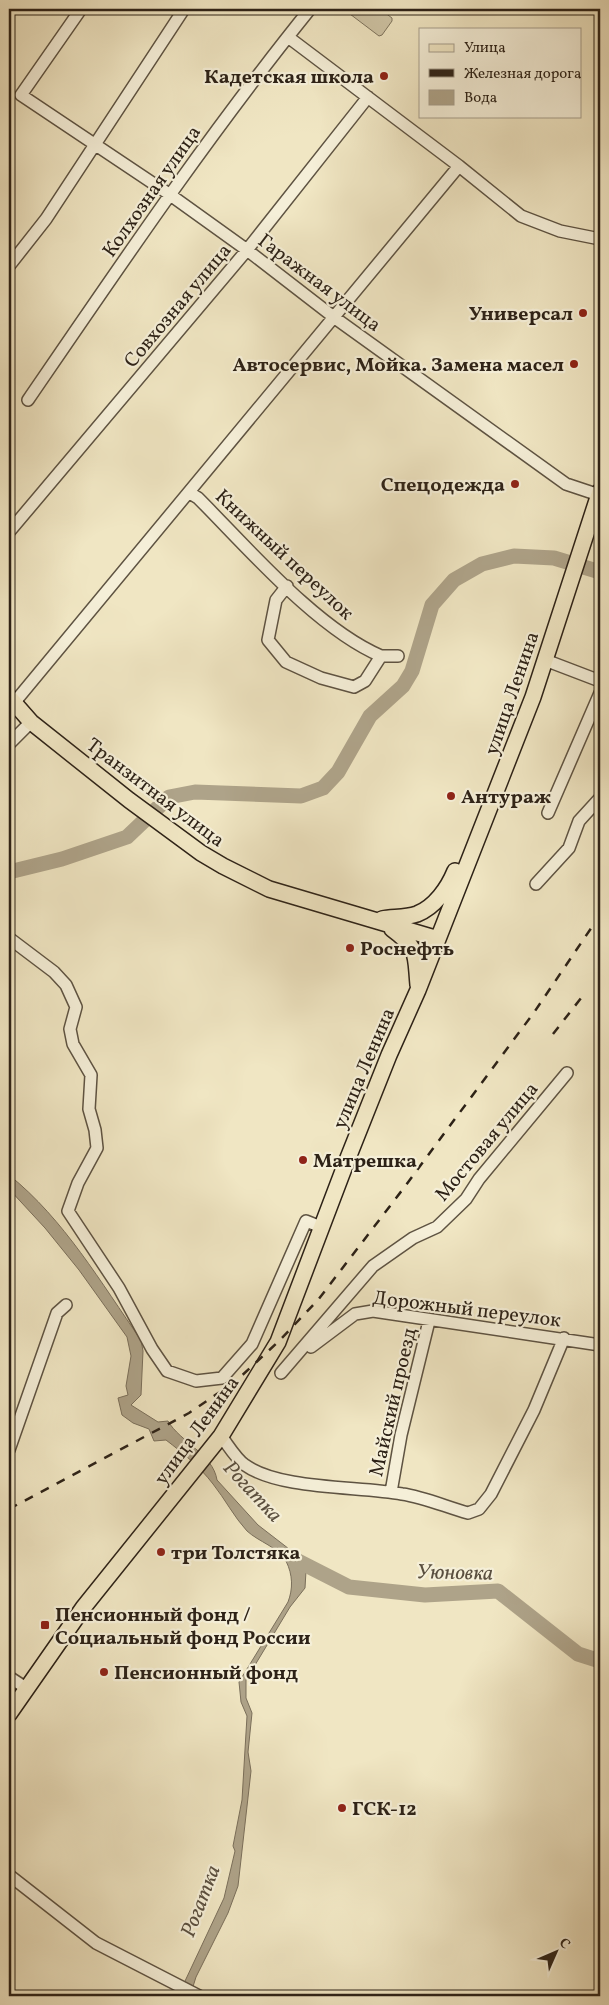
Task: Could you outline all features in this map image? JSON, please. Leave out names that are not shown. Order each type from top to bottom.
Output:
[{"type":"main road","name":"улица Ленина","points":[[9,1714],[83,1608],[217,1440],[278,1342],[389,1055],[418,990],[533,697],[600,493]]},
{"type":"main road","name":"Транзитная улица","points":[[12,700],[31,722],[134,804],[201,854],[269,889],[438,939]]},
{"type":"main road","points":[[375,920],[417,914],[431,905],[448,887],[480,812],[499,785]]},
{"type":"main road","points":[[375,920],[408,941],[416,952],[418,990]]},
{"type":"street","name":"Гаражная улица","points":[[81,9],[21,95],[169,194],[247,250],[335,318],[566,484],[600,493]]},
{"type":"street","points":[[9,266],[33,237],[184,9]]},
{"type":"street","name":"Колхозная улица","points":[[28,400],[120,269],[169,194],[310,9]]},
{"type":"street","points":[[288,37],[459,166],[520,216],[560,231],[600,239]]},
{"type":"street","name":"Совхозная улица","points":[[9,532],[247,250],[368,97]]},
{"type":"street","points":[[12,700],[190,493],[459,166]]},
{"type":"street","name":"Книжный переулок","points":[[190,493],[198,498],[287,586],[336,630],[381,656]]},
{"type":"street","points":[[287,586],[276,600],[268,640],[286,662],[321,678],[354,687],[365,681],[381,656],[398,656]]},
{"type":"street","points":[[545,660],[600,681]]},
{"type":"street","points":[[548,813],[600,693]]},
{"type":"street","points":[[9,744],[31,722]]},
{"type":"street","points":[[536,884],[569,848],[579,821],[600,798]]},
{"type":"street","points":[[9,938],[54,972],[66,985],[76,1007],[70,1029],[73,1044],[90,1074],[89,1109],[95,1130],[97,1148],[78,1183],[68,1211],[119,1288],[166,1371],[196,1381],[222,1378],[252,1344],[306,1221],[321,1227]]},
{"type":"street","name":"Мостовая улица","points":[[280,1373],[373,1266],[412,1238],[437,1227],[466,1199],[478,1180],[567,1074]]},
{"type":"street","points":[[9,1450],[57,1312],[66,1305]]},
{"type":"street","name":"Дорожный переулок","points":[[280,1373],[330,1331],[356,1314],[374,1311],[429,1321],[564,1338],[600,1345]]},
{"type":"street","name":"Майский проезд","points":[[391,1492],[401,1435],[429,1321]]},
{"type":"street","points":[[217,1440],[244,1464],[261,1474],[315,1486],[391,1492],[468,1513],[479,1508],[490,1494],[534,1410],[564,1338]]},
{"type":"street","points":[[259,1375],[280,1373]]},
{"type":"street","points":[[9,1677],[26,1688]]},
{"type":"street","points":[[9,1875],[96,1943],[198,1996]]},
{"type":"shaded area","points":[[346,9],[380,9],[392,18],[392,21],[382,35],[379,36],[346,11]]},
{"type":"water","points":[[9,1175],[47,1211],[81,1253],[141,1340],[143,1351],[141,1395],[131,1405],[158,1422],[168,1421],[180,1435],[203,1455],[214,1471],[217,1480],[258,1525],[302,1559],[306,1571],[305,1588],[290,1607],[246,1680],[246,1698],[252,1713],[248,1752],[251,1771],[238,1886],[228,1913],[196,1977],[190,1996],[178,1996],[224,1898],[235,1851],[233,1846],[242,1800],[247,1716],[241,1702],[239,1682],[288,1602],[291,1592],[290,1571],[283,1556],[247,1531],[213,1484],[191,1460],[166,1440],[154,1441],[149,1429],[133,1423],[122,1415],[118,1398],[128,1395],[126,1386],[131,1356],[127,1337],[79,1270],[45,1228],[9,1189]]},
{"type":"waterway","points":[[9,872],[62,859],[127,837],[169,797],[195,792],[301,796],[323,788],[338,772],[370,716],[403,686],[412,671],[432,605],[454,580],[482,564],[514,556],[554,558],[600,572]]},
{"type":"waterway","name":"Уюновка","points":[[294,1559],[349,1587],[425,1595],[498,1591],[578,1654],[600,1661]]},
{"type":"railway","points":[[9,1509],[189,1413],[236,1381],[278,1342],[318,1300],[403,1189],[535,1011],[600,915]]},
{"type":"railway","points":[[553,1034],[585,993]]},
{"type":"place","name":"Кадетская школа","points":[[384,76]]},
{"type":"place","name":"Универсал","points":[[583,313]]},
{"type":"place","name":"Автосервис, Мойка. Замена масел","points":[[574,364]]},
{"type":"place","name":"Спецодежда","points":[[515,484]]},
{"type":"place","name":"Антураж","points":[[451,796]]},
{"type":"place","name":"Роснефть","points":[[350,948]]},
{"type":"place","name":"Матрешка","points":[[303,1160]]},
{"type":"place","name":"три Толстяка","points":[[161,1552]]},
{"type":"place","name":"Пенсионный фонд / Социальный фонд России","points":[[45,1625]]},
{"type":"place","name":"Пенсионный фонд","points":[[104,1672]]},
{"type":"place","name":"ГСК-12","points":[[342,1808]]},
{"type":"water label","name":"Рогатка","points":[[253,1491]]},
{"type":"water label","name":"Рогатка","points":[[200,1901]]}]
